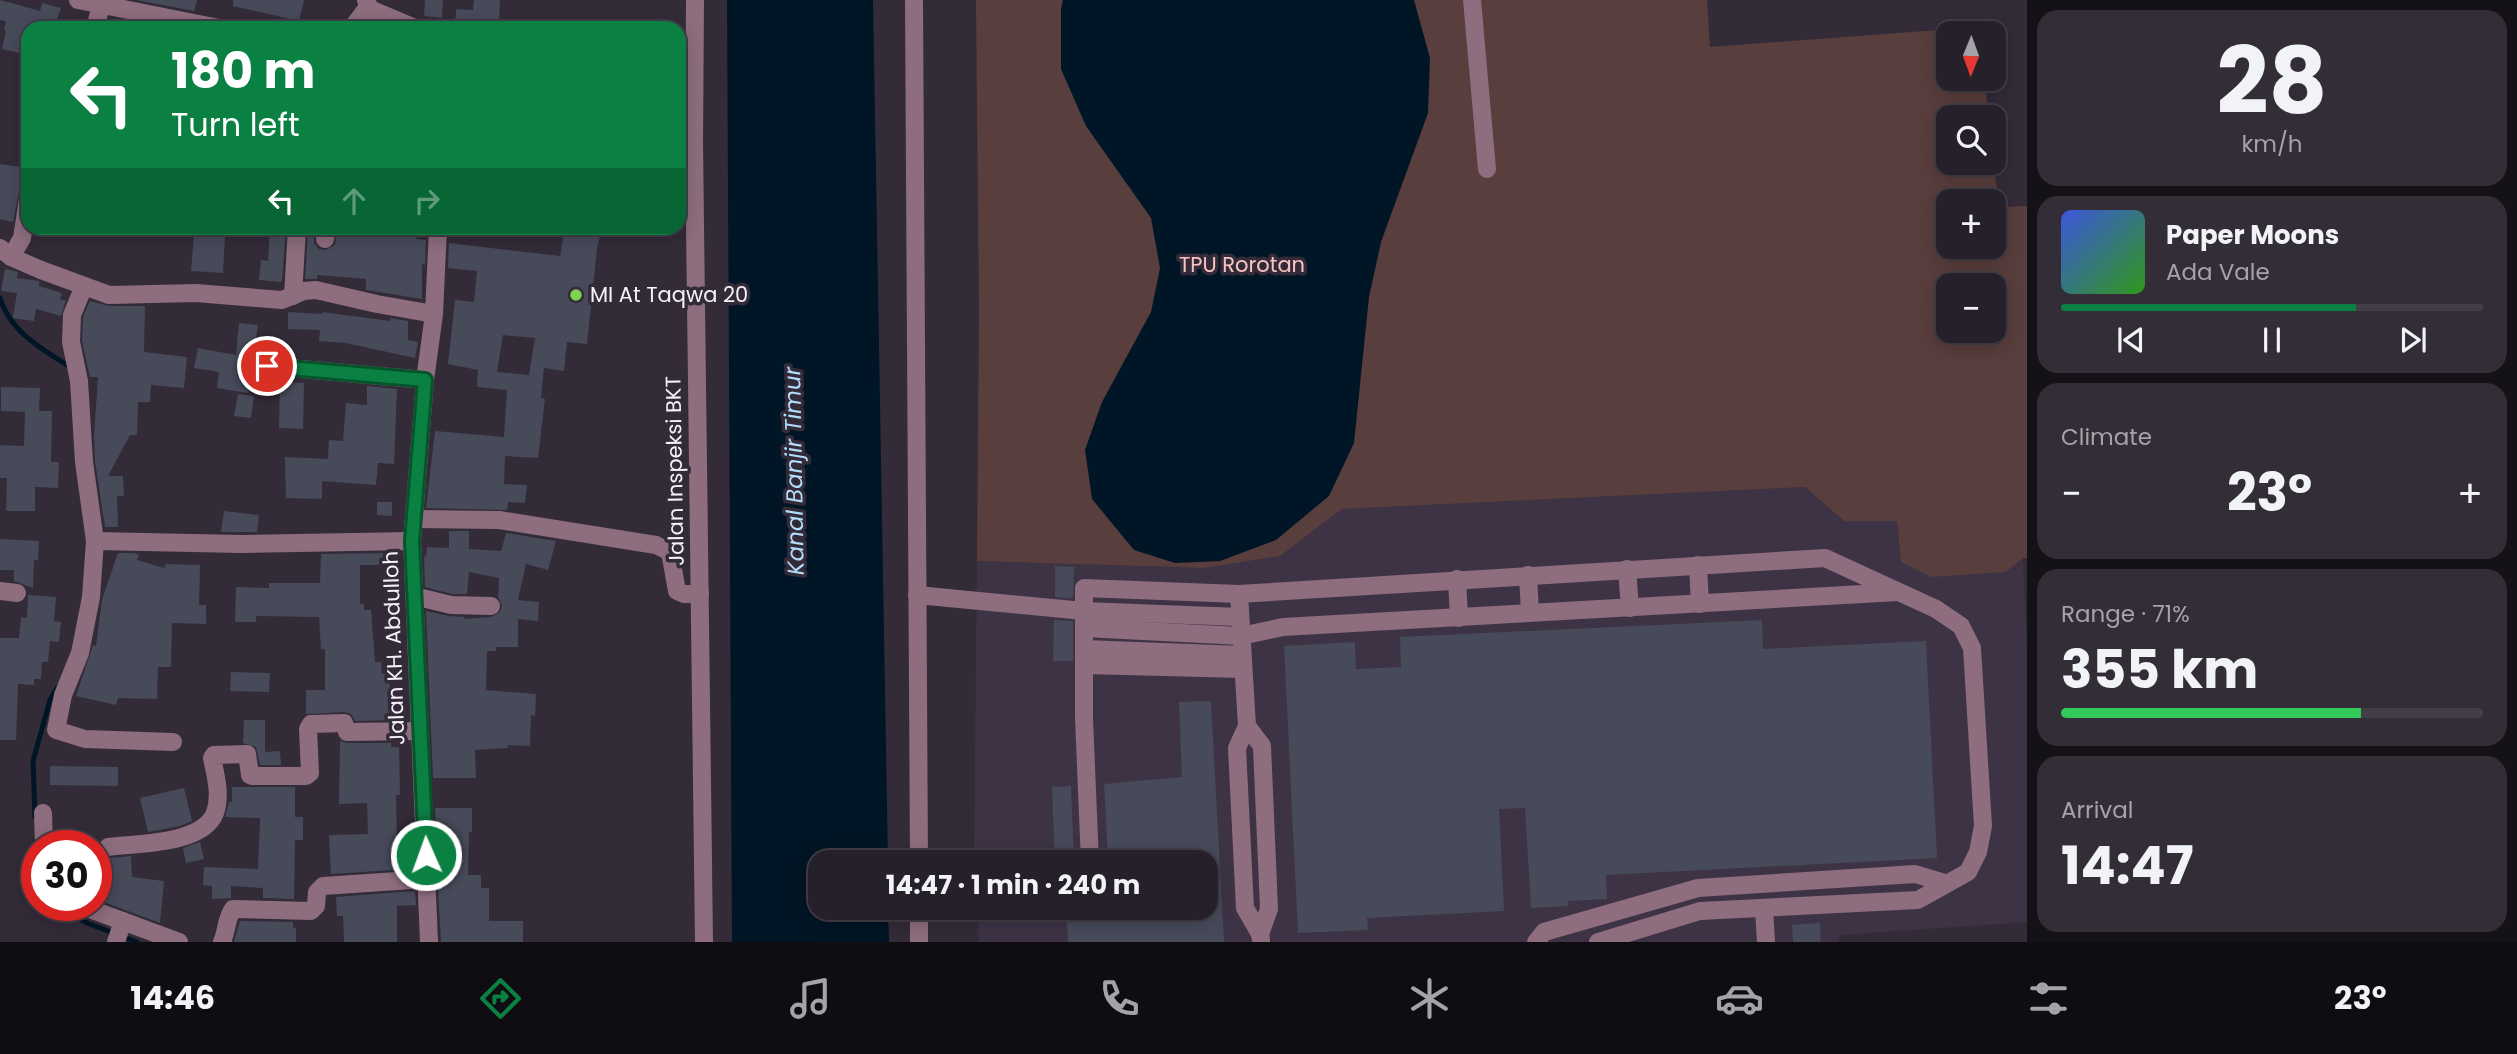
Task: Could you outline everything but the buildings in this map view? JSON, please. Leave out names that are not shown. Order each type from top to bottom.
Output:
[{"type":"street","points":[[78,0],[174,21]]},
{"type":"street","name":"Jalan Inspeksi BKT","points":[[695,0],[694,144],[704,942]]},
{"type":"street","points":[[914,0],[919,850]]},
{"type":"street","points":[[1472,0],[1487,169]]},
{"type":"street","points":[[356,21],[367,4],[401,21]]},
{"type":"street","points":[[97,21],[101,5]]},
{"type":"street","points":[[22,235],[6,252],[109,295],[196,293],[282,300],[304,291],[316,290],[434,314]]},
{"type":"street","points":[[293,296],[297,235]]},
{"type":"street","name":"Jalan KH. Abdulloh","points":[[429,942],[412,541],[425,380],[434,314],[438,235]]},
{"type":"street","points":[[84,286],[72,315],[71,342],[79,381],[84,462],[95,541],[91,597],[80,653],[63,695],[56,730],[85,739],[173,742]]},
{"type":"street","points":[[267,366],[425,380]]},
{"type":"street","points":[[415,519],[499,520],[656,545],[670,552],[677,591],[700,594]]},
{"type":"street","points":[[95,541],[241,544],[412,541]]},
{"type":"street","points":[[1089,850],[1084,718],[1084,588],[1238,593],[1825,558],[1902,592],[1936,609],[1961,626],[1972,648],[1983,826],[1978,852],[1968,872],[1918,900],[1700,911],[1635,937],[1598,942]]},
{"type":"street","points":[[1698,565],[1700,604]]},
{"type":"street","points":[[1627,569],[1630,608]]},
{"type":"street","points":[[1528,575],[1530,613]]},
{"type":"street","points":[[1457,579],[1459,618]]},
{"type":"street","points":[[918,595],[1084,620],[1241,636],[1283,627],[1902,592]]},
{"type":"street","points":[[1238,593],[1247,726],[1237,748],[1245,908],[1261,938]]},
{"type":"street","points":[[414,596],[451,605],[491,606]]},
{"type":"street","points":[[1084,620],[1240,617]]},
{"type":"street","points":[[1084,657],[1243,662]]},
{"type":"street","points":[[112,846],[172,840],[209,823],[214,815],[218,794],[212,758],[214,755],[247,754],[250,775],[253,776],[306,776],[310,773],[308,728],[311,724],[344,723],[348,732],[421,731]]},
{"type":"street","points":[[1247,726],[1262,746],[1269,909],[1261,938]]},
{"type":"street","points":[[43,813],[44,830]]},
{"type":"street","points":[[1536,942],[1544,932],[1698,888],[1915,874],[1945,883]]},
{"type":"street","points":[[222,942],[233,909],[312,911],[316,906],[317,892],[323,886],[427,879]]},
{"type":"street","points":[[1628,908],[1635,937]]},
{"type":"street","points":[[1764,908],[1766,942]]},
{"type":"street","points":[[919,920],[919,942]]},
{"type":"street","points":[[103,921],[119,932],[179,942]]},
{"type":"shaded area","points":[[1805,487],[1844,521],[1897,521],[1901,561],[2006,572],[2023,558],[2027,647],[2027,922],[1839,935],[1839,942],[979,942],[978,920],[1218,920],[1218,850],[974,850],[977,561],[1206,568],[1280,556],[1342,509]]},
{"type":"green space","name":"TPU Rorotan","points":[[976,0],[1707,0],[1710,47],[1936,30],[1936,91],[1986,91],[1987,105],[1936,105],[1936,175],[1995,175],[1997,189],[1936,189],[1936,259],[2006,259],[2006,207],[2027,206],[2027,558],[2023,558],[2006,572],[1931,577],[1901,562],[1897,521],[1844,521],[1805,487],[1342,509],[1280,556],[1206,568],[977,561],[979,311]]},
{"type":"water","name":"Kanal Banjir Timur","points":[[727,0],[873,0],[888,850],[808,850],[808,920],[888,920],[889,942],[732,942]]},
{"type":"water","points":[[1063,0],[1414,0],[1430,58],[1428,113],[1381,242],[1369,297],[1354,443],[1329,496],[1276,540],[1220,561],[1175,563],[1134,550],[1092,499],[1085,450],[1102,402],[1151,312],[1160,268],[1151,218],[1086,126],[1061,69]]},
{"type":"waterway","points":[[0,298],[11,321],[19,330],[70,367]]},
{"type":"waterway","points":[[35,817],[33,761],[50,700],[57,688]]},
{"type":"waterway","points":[[83,921],[137,942]]},
{"type":"place","name":"MI At Taqwa 20","points":[[576,295]]},
{"type":"route","points":[[267,366],[425,380],[412,541],[426,855]]}]
